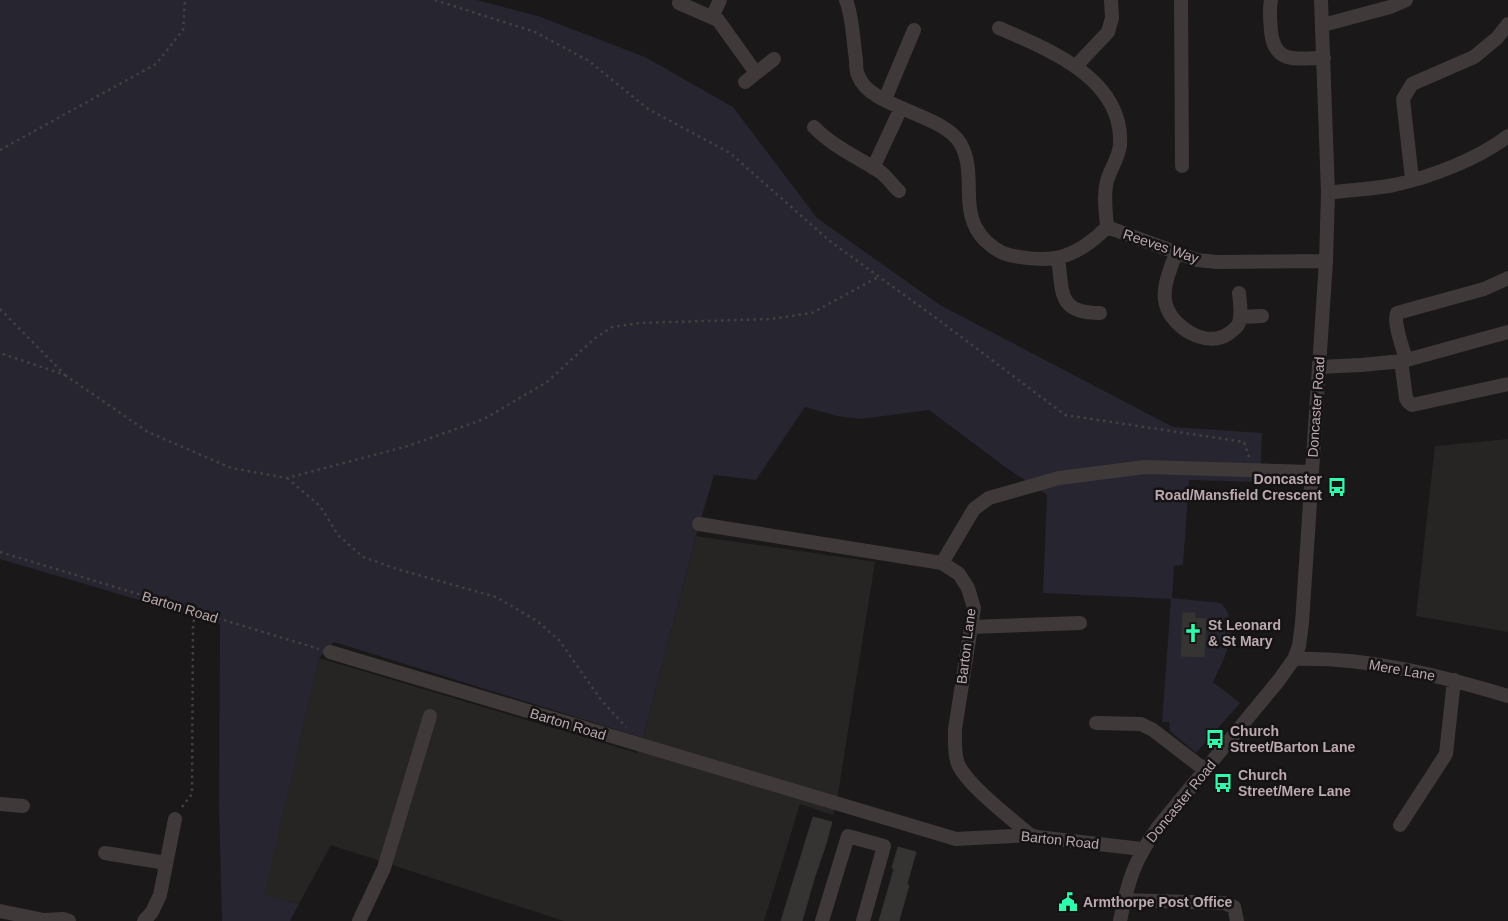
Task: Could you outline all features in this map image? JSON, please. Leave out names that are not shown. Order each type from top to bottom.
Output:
[{"type":"street","points":[[712,17],[720,0]]},
{"type":"street","name":"Reeves Way","points":[[848,0],[858,75],[870,92],[949,130],[959,142],[969,171],[970,207],[975,227],[985,241],[1003,253],[1030,258],[1058,258],[1074,252],[1100,235],[1107,227],[1197,260],[1217,262],[1326,261]]},
{"type":"street","points":[[1076,66],[1108,32],[1112,18],[1111,0]]},
{"type":"street","points":[[1181,0],[1182,166]]},
{"type":"street","points":[[1271,0],[1271,39],[1276,52],[1283,56],[1295,58],[1324,58]]},
{"type":"street","name":"Doncaster Road","points":[[1120,921],[1132,871],[1142,849],[1294,659],[1298,646],[1302,623],[1326,261],[1328,193],[1321,0]]},
{"type":"street","points":[[1323,26],[1390,7],[1406,0]]},
{"type":"street","points":[[679,3],[718,20],[756,73]]},
{"type":"street","points":[[1412,180],[1403,99],[1412,84],[1474,57],[1497,38],[1508,24]]},
{"type":"street","points":[[999,28],[1044,47],[1076,66],[1108,96],[1116,113],[1120,147],[1106,183],[1107,227]]},
{"type":"street","points":[[885,100],[914,30]]},
{"type":"street","points":[[745,82],[774,59]]},
{"type":"street","points":[[873,168],[901,108]]},
{"type":"street","points":[[814,127],[832,143],[882,173],[899,191]]},
{"type":"street","points":[[1328,193],[1396,184],[1412,180],[1454,166],[1498,144],[1508,136]]},
{"type":"street","points":[[1176,253],[1164,291],[1166,305],[1173,317],[1189,332],[1204,338],[1216,339],[1233,331],[1238,325],[1240,317],[1239,293]]},
{"type":"street","points":[[1058,258],[1064,298],[1069,306],[1087,313],[1100,313]]},
{"type":"street","points":[[1508,278],[1484,289],[1397,313],[1396,323],[1403,360],[1406,398],[1412,405],[1508,384]]},
{"type":"street","points":[[1240,317],[1262,316]]},
{"type":"street","points":[[1319,367],[1403,360],[1508,332]]},
{"type":"street","points":[[942,563],[974,509],[989,498],[1059,478],[1145,467],[1312,472]]},
{"type":"street","name":"Barton Lane","points":[[699,524],[942,563],[959,574],[968,588],[974,608],[955,729],[958,763],[969,781],[1030,835]]},
{"type":"street","points":[[971,627],[1080,623]]},
{"type":"street","name":"Barton Road","points":[[330,652],[956,839],[1030,835],[1038,838],[1142,849]]},
{"type":"street","name":"Mere Lane","points":[[1294,659],[1334,659],[1391,666],[1454,680],[1508,696]]},
{"type":"street","points":[[1400,825],[1446,754],[1454,680]]},
{"type":"street","points":[[359,921],[384,868],[430,716]]},
{"type":"street","points":[[1096,723],[1141,724],[1153,730],[1205,770]]},
{"type":"street","points":[[0,804],[23,806]]},
{"type":"street","points":[[144,921],[152,912],[160,895],[175,819]]},
{"type":"street","points":[[822,921],[848,836],[884,846],[863,921]]},
{"type":"street","points":[[105,853],[166,863]]},
{"type":"street","points":[[1124,900],[1224,903],[1234,907],[1237,921]]},
{"type":"street","points":[[0,911],[44,920],[63,919],[69,921]]},
{"type":"path","points":[[0,150],[156,64],[183,30],[185,0]]},
{"type":"path","points":[[435,0],[535,32],[589,62],[648,109],[730,153],[831,242],[880,276],[1065,415],[1244,442],[1253,471]]},
{"type":"path","points":[[0,309],[65,375],[148,432],[232,468],[287,478],[408,446],[484,419],[547,382],[594,339],[612,327],[639,323],[772,319],[812,313],[880,276]]},
{"type":"path","points":[[0,353],[65,375]]},
{"type":"path","points":[[287,478],[320,506],[338,535],[363,557],[496,597],[537,621],[559,640],[601,700],[629,730],[634,744]]},
{"type":"path","name":"Barton Road","points":[[0,552],[330,652]]},
{"type":"path","points":[[175,819],[192,794],[193,623],[197,612]]},
{"type":"shaded area","points":[[0,0],[477,0],[538,16],[645,57],[733,107],[817,218],[940,305],[1173,427],[1262,433],[1260,482],[1189,480],[1183,565],[1174,566],[1172,598],[1221,603],[1227,612],[1231,622],[1229,643],[1213,682],[1240,703],[1196,753],[1170,731],[1169,722],[1162,722],[1171,599],[1043,593],[1047,495],[1008,469],[929,410],[861,419],[837,416],[805,407],[756,480],[714,475],[643,738],[334,642],[319,658],[264,895],[299,904],[290,921],[222,921],[219,807],[220,624],[0,559]]},
{"type":"shaded area","points":[[1508,439],[1508,632],[1416,616],[1435,446]]},
{"type":"shaded area","points":[[696,536],[875,562],[833,815],[800,804],[764,921],[564,921],[331,845],[299,904],[263,895],[319,658],[637,753],[643,738]]},
{"type":"building","name":"St Leonard & St Mary","points":[[1183,613],[1195,613],[1195,618],[1206,619],[1204,657],[1181,656]]},
{"type":"building","points":[[813,817],[832,822],[825,847],[802,921],[781,921]]},
{"type":"building","points":[[898,847],[916,852],[907,884],[909,885],[899,921],[879,921],[894,869],[892,868]]},
{"type":"place","name":"Doncaster Road/Mansfield Crescent","points":[[1337,487]]},
{"type":"place","name":"St Leonard & St Mary","points":[[1193,633]]},
{"type":"place","name":"Church Street/Barton Lane","points":[[1215,739]]},
{"type":"place","name":"Church Street/Mere Lane","points":[[1223,783]]},
{"type":"place","name":"Armthorpe Post Office","points":[[1068,902]]}]
